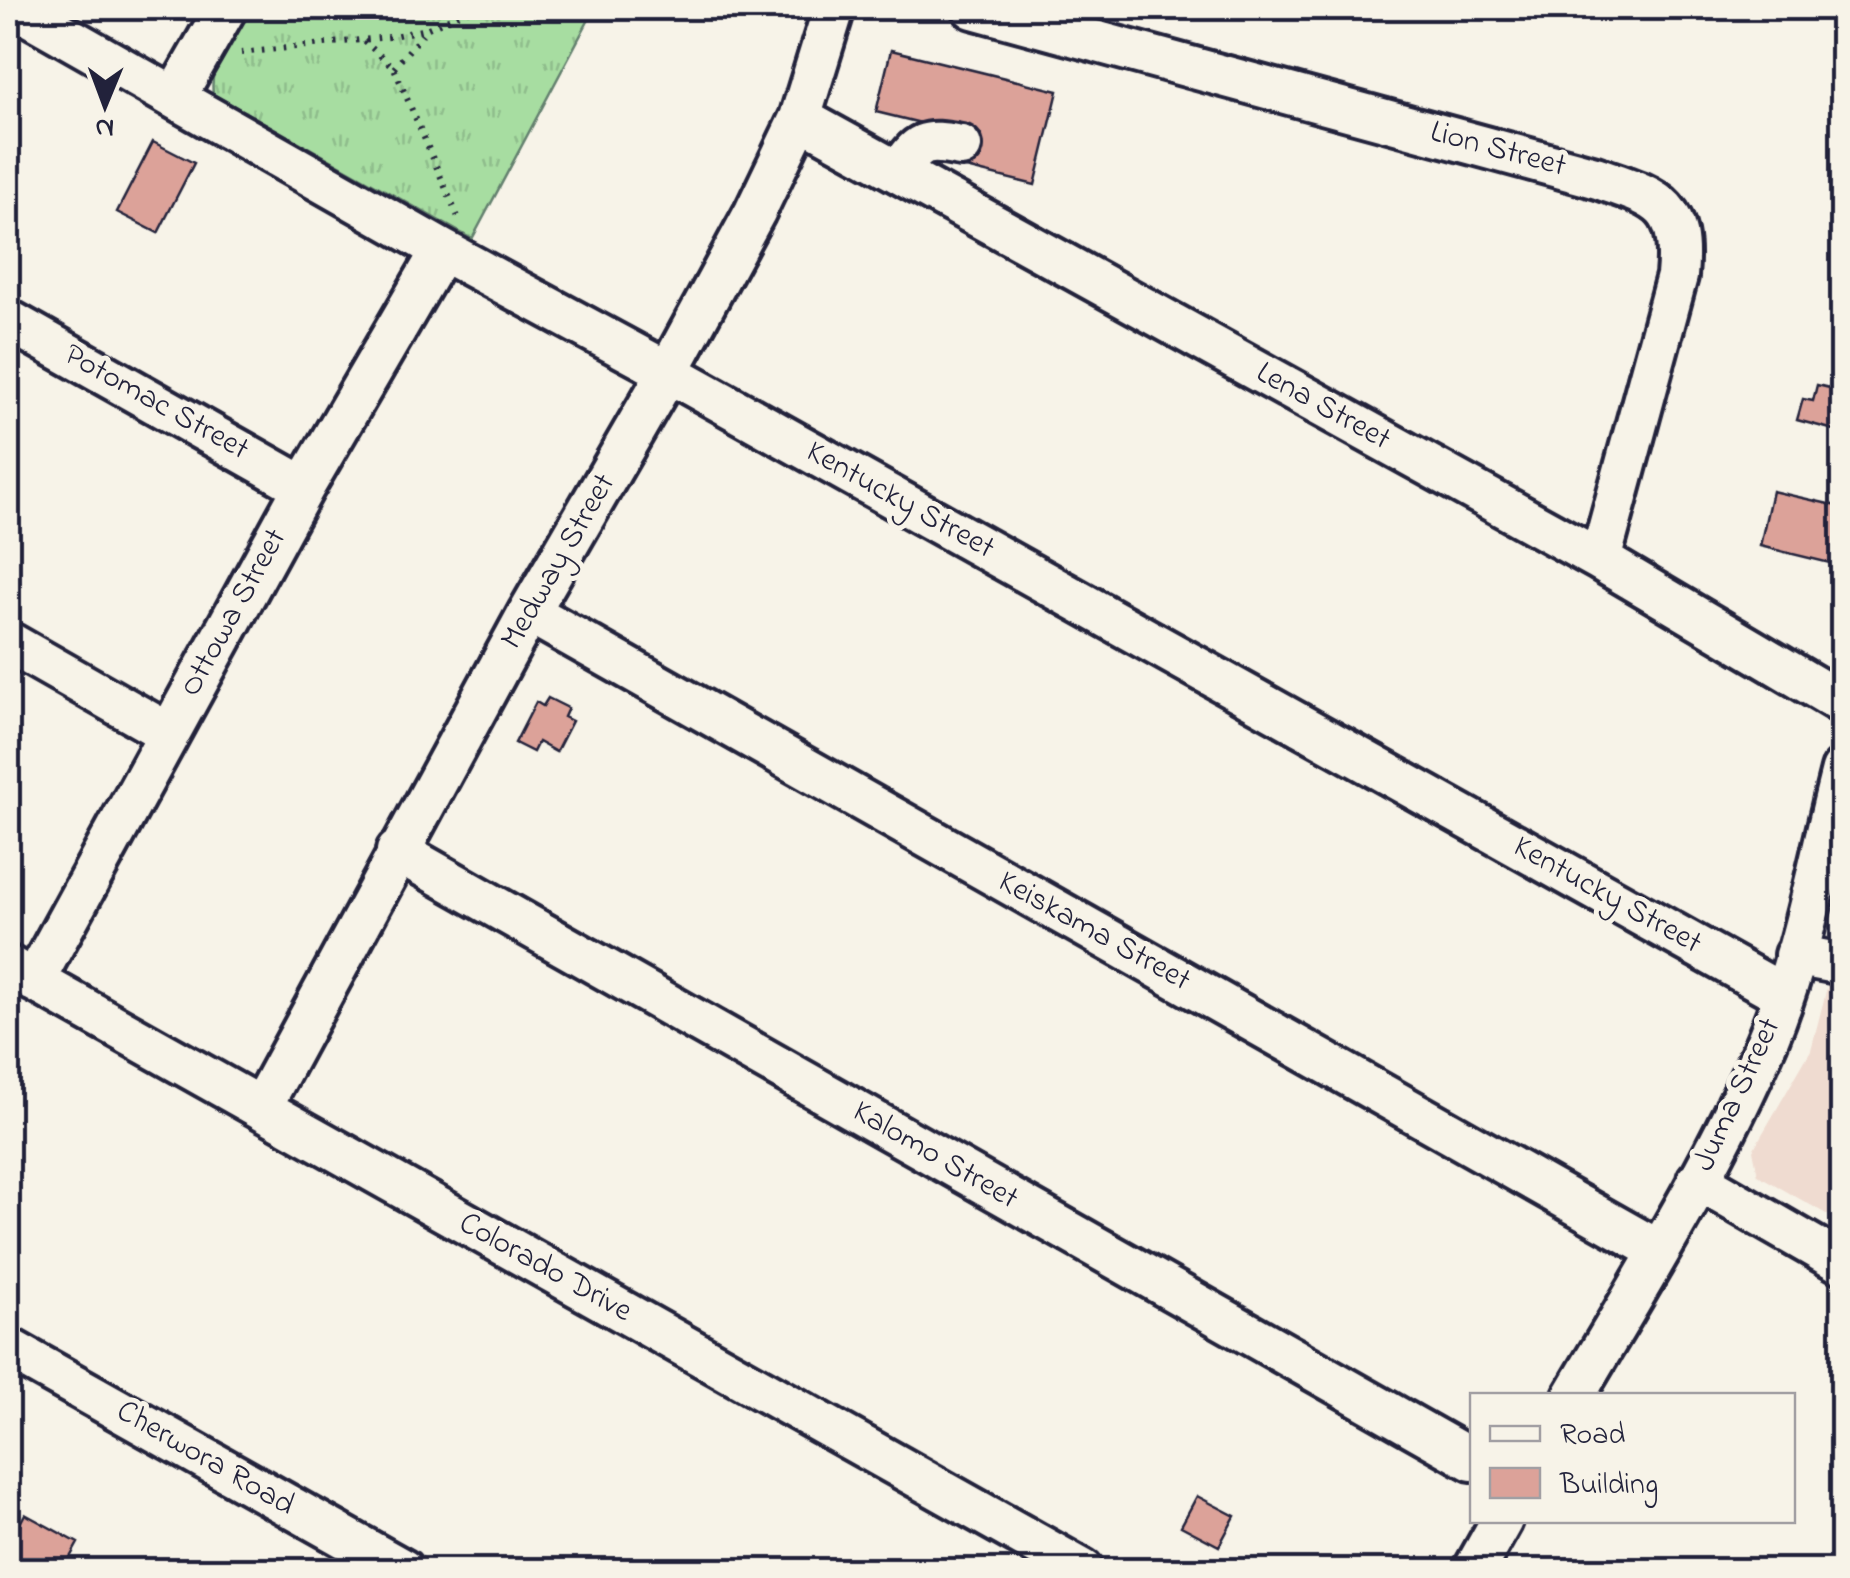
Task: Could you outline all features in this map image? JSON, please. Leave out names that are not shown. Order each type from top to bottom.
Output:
[{"type":"street","name":"Kentucky Street","points":[[16,8],[442,250],[668,372],[1784,995]]},
{"type":"street","points":[[175,97],[226,8]]},
{"type":"street","name":"Medway Street","points":[[261,1107],[529,612],[756,212],[800,118],[834,8]]},
{"type":"street","name":"Lion Street","points":[[973,8],[1595,176],[1637,191],[1662,206],[1678,234],[1677,276],[1600,560]]},
{"type":"street","name":"Lena Street","points":[[800,118],[1600,560],[1842,703]]},
{"type":"street","points":[[899,172],[914,148],[925,143],[961,146]]},
{"type":"street","name":"Ottowa Street","points":[[21,974],[168,733],[304,487],[442,250]]},
{"type":"street","name":"Potomac Street","points":[[8,320],[304,487]]},
{"type":"street","name":"Keiskama Street","points":[[529,612],[1660,1251]]},
{"type":"street","points":[[8,642],[168,733]]},
{"type":"street","name":"Juma Street","points":[[1576,1393],[1660,1251],[1767,1042],[1784,995],[1842,770]]},
{"type":"street","name":"Kalomo Street","points":[[397,851],[1470,1459]]},
{"type":"street","points":[[1795,955],[1842,964]]},
{"type":"street","name":"Colorado Drive","points":[[21,974],[1083,1570]]},
{"type":"street","points":[[1698,1180],[1842,1263]]},
{"type":"street","name":"Cherwora Road","points":[[8,1348],[403,1570]]},
{"type":"street","points":[[1474,1570],[1500,1523]]},
{"type":"path","points":[[204,46],[246,54],[363,40],[426,29],[473,8]]},
{"type":"path","points":[[394,68],[426,29]]},
{"type":"path","points":[[363,40],[394,68],[458,217],[442,250]]},
{"type":"shaded area","points":[[1842,929],[1842,1223],[1758,1175],[1753,1150],[1811,1050]]},
{"type":"green space","points":[[244,8],[595,8],[472,239],[213,94],[217,60]]},
{"type":"building","points":[[891,50],[1058,91],[1035,185],[966,168],[974,136],[876,112]]},
{"type":"building","points":[[153,142],[194,163],[158,233],[117,212]]},
{"type":"building","points":[[1817,385],[1842,391],[1842,432],[1797,420],[1803,399],[1813,401]]},
{"type":"building","points":[[1772,491],[1842,507],[1842,529],[1834,564],[1760,546]]},
{"type":"building","points":[[548,698],[568,708],[564,717],[572,721],[556,752],[538,742],[533,752],[515,743],[536,702],[543,706]]},
{"type":"building","points":[[1197,1496],[1235,1516],[1219,1546],[1181,1526]]},
{"type":"building","points":[[25,1514],[78,1543],[63,1570],[16,1570],[20,1562],[8,1555],[8,1546]]}]
